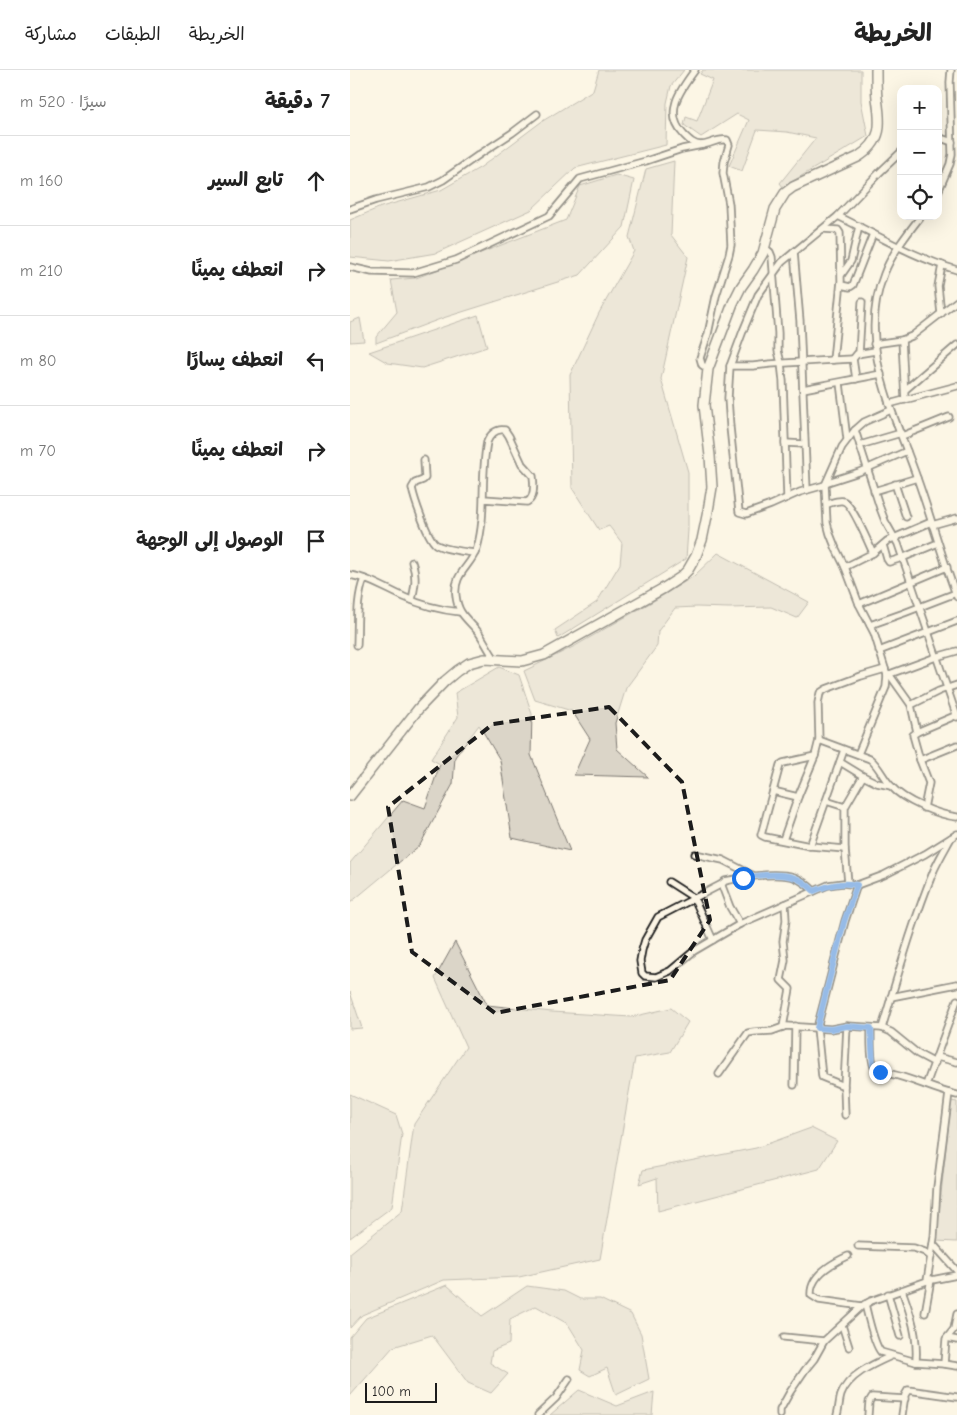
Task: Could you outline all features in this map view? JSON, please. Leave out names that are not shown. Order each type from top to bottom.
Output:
[{"type":"main road","points":[[350,796],[419,708],[445,681],[469,663],[484,659],[522,661],[544,655],[670,584],[688,570],[700,545],[711,496],[710,456],[704,405],[708,370],[733,303],[741,287],[760,259],[775,209],[785,193],[793,187],[858,157],[875,142],[879,134],[880,124],[876,70]]},
{"type":"street","points":[[695,70],[678,96],[675,104],[674,118],[690,141],[702,145]]},
{"type":"street","points":[[942,183],[954,152],[952,142],[951,70]]},
{"type":"street","points":[[350,209],[376,200],[429,187],[443,180],[537,114]]},
{"type":"street","points":[[942,138],[952,142]]},
{"type":"street","points":[[350,267],[372,272],[413,273],[456,260],[549,216],[580,179],[682,149],[722,139],[727,140],[729,145],[723,173],[729,204],[731,245],[700,358],[702,365],[708,370]]},
{"type":"street","points":[[897,156],[823,230],[782,262],[758,295],[730,366],[729,408],[738,510],[742,514],[746,514],[908,452]]},
{"type":"street","points":[[838,216],[898,247],[957,270]]},
{"type":"street","points":[[870,625],[956,595],[908,452],[890,407],[874,344],[873,331],[879,288],[898,247],[918,220]]},
{"type":"street","points":[[842,274],[851,261],[859,226]]},
{"type":"street","points":[[823,230],[838,230],[840,233],[842,274],[833,360]]},
{"type":"street","points":[[841,285],[853,286],[874,234]]},
{"type":"street","points":[[764,247],[772,254],[778,351],[781,363],[787,498]]},
{"type":"street","points":[[794,252],[804,389],[804,444],[807,490]]},
{"type":"street","points":[[941,314],[938,286],[942,265]]},
{"type":"street","points":[[874,344],[902,340],[912,336],[957,301]]},
{"type":"street","points":[[859,354],[862,302]]},
{"type":"street","points":[[902,340],[905,400]]},
{"type":"street","points":[[905,390],[957,345]]},
{"type":"street","points":[[856,379],[853,359],[855,355],[875,351]]},
{"type":"street","points":[[730,366],[853,359]]},
{"type":"street","points":[[804,389],[881,374]]},
{"type":"street","points":[[840,382],[847,439]]},
{"type":"street","points":[[917,732],[911,705],[887,673],[874,632],[859,604],[830,534],[827,523],[827,483],[842,447],[847,439],[864,422],[905,400],[957,386]]},
{"type":"street","points":[[860,445],[901,434],[949,416]]},
{"type":"street","points":[[484,499],[526,502],[530,500],[533,494],[533,476],[522,464],[505,430],[497,430],[487,442],[481,532],[475,553],[460,573],[456,583],[455,594],[460,612],[480,636],[495,660]]},
{"type":"street","points":[[855,430],[885,521],[895,538],[957,716],[917,732],[913,736],[928,783],[924,808]]},
{"type":"street","points":[[785,443],[804,444]]},
{"type":"street","points":[[424,460],[425,478],[415,483],[412,488],[427,531],[433,542],[437,545],[475,553]]},
{"type":"street","points":[[874,490],[917,478]]},
{"type":"street","points":[[895,484],[906,517]]},
{"type":"street","points":[[827,504],[841,501],[846,503],[857,519],[874,553]]},
{"type":"street","points":[[845,567],[874,553],[895,538],[932,524],[957,518]]},
{"type":"street","points":[[883,545],[888,561],[891,562],[938,543]]},
{"type":"street","points":[[412,562],[416,578],[412,600]]},
{"type":"street","points":[[859,604],[947,567]]},
{"type":"street","points":[[350,575],[364,579],[412,600],[448,611],[460,612]]},
{"type":"street","points":[[357,645],[361,588],[364,579]]},
{"type":"street","points":[[879,650],[957,621]]},
{"type":"street","points":[[783,840],[815,756],[819,740],[818,703],[820,692],[861,676],[887,673],[957,651]]},
{"type":"street","points":[[858,754],[886,687],[887,673]]},
{"type":"street","points":[[911,705],[957,685]]},
{"type":"street","points":[[819,740],[872,761],[897,791],[924,808],[957,818]]},
{"type":"street","points":[[920,760],[957,745]]},
{"type":"street","points":[[810,846],[844,750]]},
{"type":"street","points":[[815,756],[780,765],[761,835],[810,846],[845,849]]},
{"type":"street","points":[[840,762],[877,783],[891,786]]},
{"type":"street","points":[[848,883],[845,849],[845,807],[863,776]]},
{"type":"street","points":[[773,791],[798,797]]},
{"type":"street","points":[[826,802],[845,807]]},
{"type":"street","points":[[814,891],[792,877],[781,875],[754,876],[725,881],[658,917],[645,940],[642,950],[640,961],[642,973],[644,976],[656,977],[670,971],[694,951],[740,924],[831,884],[848,883],[857,885],[895,870],[957,834]]},
{"type":"street","points":[[882,1028],[900,963],[921,904],[935,868],[950,838]]},
{"type":"street","points":[[695,854],[723,860],[754,876]]},
{"type":"street","points":[[669,882],[694,898],[713,940]]},
{"type":"street","points":[[722,884],[730,907],[740,924]]},
{"type":"street","points":[[844,1086],[822,1077],[817,1028],[844,922],[857,885]]},
{"type":"street","points":[[783,1027],[790,989],[781,980],[785,960],[783,941],[786,920],[785,904]]},
{"type":"street","points":[[891,997],[957,984]]},
{"type":"street","points":[[926,1085],[957,1000]]},
{"type":"street","points":[[794,1085],[795,1026]]},
{"type":"street","points":[[719,1074],[750,1032],[795,1026],[831,1029],[847,1026],[882,1028],[891,1032],[918,1054],[936,1060],[957,1062]]},
{"type":"street","points":[[845,1115],[844,1086],[847,1026]]},
{"type":"street","points":[[871,1028],[871,1048],[875,1068],[880,1072],[903,1077],[957,1095]]},
{"type":"street","points":[[925,1313],[937,1187],[949,1093]]},
{"type":"street","points":[[933,1244],[957,1271]]},
{"type":"street","points":[[858,1246],[914,1248],[925,1252],[931,1257]]},
{"type":"street","points":[[848,1256],[837,1261],[817,1277],[811,1288],[811,1295],[819,1300],[863,1305]]},
{"type":"street","points":[[779,1414],[798,1380],[817,1355],[824,1341],[863,1305],[929,1280],[957,1275]]},
{"type":"street","points":[[902,1290],[915,1331],[916,1362]]},
{"type":"street","points":[[888,1294],[900,1336]]},
{"type":"street","points":[[863,1305],[878,1350],[891,1356],[925,1364],[957,1366]]},
{"type":"street","points":[[944,1364],[945,1343],[954,1329],[957,1314]]},
{"type":"street","points":[[842,1325],[849,1347]]},
{"type":"street","points":[[784,1337],[824,1341]]},
{"type":"street","points":[[947,1338],[957,1340]]},
{"type":"street","points":[[837,1415],[841,1394],[851,1380],[891,1356]]},
{"type":"street","points":[[538,1415],[556,1398],[569,1379]]},
{"type":"street","points":[[902,1415],[908,1390],[957,1397]]},
{"type":"street","points":[[868,1415],[869,1402],[872,1397],[905,1399]]},
{"type":"highlighted area","points":[[609,707],[682,782],[710,920],[670,980],[495,1013],[412,952],[388,807],[493,724]]},
{"type":"shaded area","points":[[599,70],[684,70],[671,86],[667,103],[666,145],[575,168],[531,210],[436,253],[389,261],[350,257],[350,220],[381,207],[441,190],[481,167],[541,122],[593,90]]},
{"type":"shaded area","points":[[703,70],[861,70],[861,101],[868,136],[783,187],[780,183],[816,138],[787,132],[757,130],[742,171],[729,166],[749,120],[737,114],[701,137],[684,125],[686,117],[697,121],[713,80],[700,74]]},
{"type":"shaded area","points":[[674,161],[671,235],[688,257],[661,379],[688,472],[686,559],[558,638],[555,630],[597,602],[620,564],[622,543],[609,526],[599,530],[572,488],[570,375],[599,313],[634,251],[629,237],[646,169]]},
{"type":"shaded area","points":[[616,175],[634,180],[624,227],[580,275],[443,318],[376,343],[376,337],[397,312],[391,280],[416,278],[566,220],[580,186]]},
{"type":"shaded area","points":[[478,315],[487,347],[422,368],[388,363],[369,352]]},
{"type":"shaded area","points":[[360,318],[364,341],[350,342],[350,322]]},
{"type":"shaded area","points":[[718,553],[809,602],[797,618],[771,607],[675,608],[658,631],[657,646],[626,688],[615,723],[617,749],[648,777],[574,775],[590,739],[572,711],[535,700],[524,671],[575,646],[662,596],[694,576]]},
{"type":"shaded area","points":[[499,667],[519,675],[532,714],[531,755],[570,851],[512,838],[500,760],[479,725],[455,757],[453,784],[420,845],[350,903],[350,863],[403,800],[425,808],[440,764],[431,759],[458,717],[455,693]]},
{"type":"shaded area","points":[[455,942],[487,1005],[552,1012],[631,1017],[671,1008],[688,1022],[670,1052],[635,1058],[600,1259],[519,1277],[444,1280],[362,1315],[350,1328],[350,1253],[402,1211],[414,1124],[466,1047],[435,978]]},
{"type":"shaded area","points":[[350,992],[362,1028],[350,1029]]},
{"type":"shaded area","points":[[350,1094],[396,1115],[402,1134],[392,1207],[350,1238]]},
{"type":"shaded area","points":[[951,1101],[957,1102],[957,1242],[936,1241]]},
{"type":"shaded area","points":[[811,1128],[837,1141],[819,1169],[658,1211],[657,1178],[639,1184],[643,1170],[756,1148]]},
{"type":"shaded area","points":[[447,1285],[482,1316],[527,1286],[564,1291],[580,1299],[600,1299],[631,1314],[641,1334],[649,1379],[616,1395],[607,1368],[590,1376],[580,1370],[584,1350],[568,1324],[536,1306],[510,1319],[509,1344],[492,1351],[490,1363],[508,1374],[491,1393],[468,1383],[432,1335],[393,1347],[350,1396],[350,1337],[366,1318]]},
{"type":"shaded area","points":[[579,1390],[617,1406],[654,1392],[652,1415],[550,1415]]},
{"type":"route","points":[[743,878],[781,875],[792,877],[814,891],[831,884],[848,883],[857,885],[844,922],[817,1028],[831,1029],[847,1026],[871,1028],[873,1065],[880,1072]]}]
